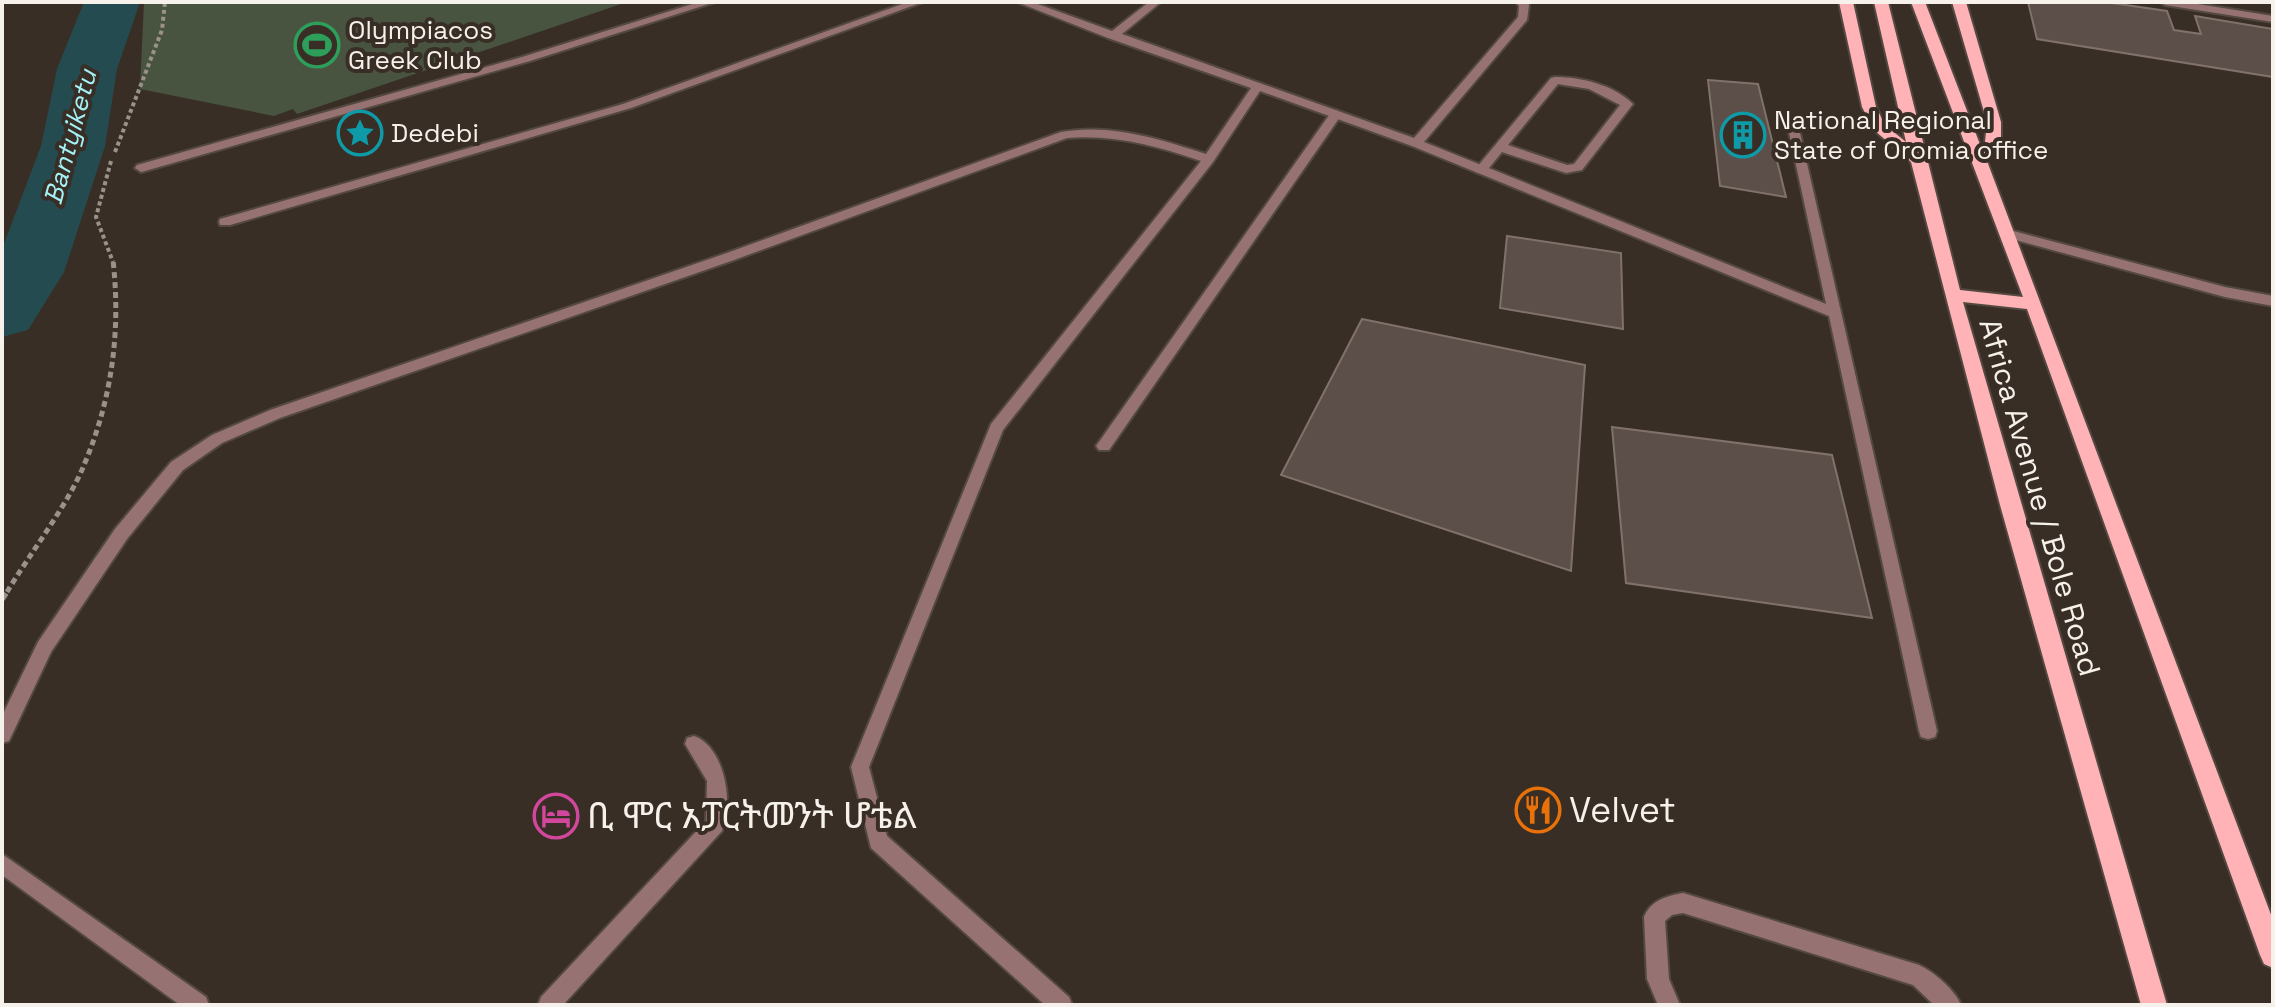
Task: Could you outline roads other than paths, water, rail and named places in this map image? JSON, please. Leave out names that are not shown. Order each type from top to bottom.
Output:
[{"type":"main road","points":[[1846,2],[1869,107],[1879,127],[1915,158]]},
{"type":"main road","name":"Africa Avenue / Bole Road","points":[[1881,2],[1915,158],[1952,295],[2154,1005]]},
{"type":"main road","name":"Africa Avenue / Bole Road","points":[[1918,2],[2034,304],[2273,955]]},
{"type":"main road","points":[[1959,2],[1994,122],[1993,142],[1978,163]]},
{"type":"main road","points":[[1952,295],[2034,304]]},
{"type":"street","points":[[141,168],[526,59],[710,2]]},
{"type":"street","points":[[225,222],[627,106],[918,2]]},
{"type":"street","points":[[1022,2],[1416,143],[1835,313]]},
{"type":"street","points":[[1112,36],[1156,2]]},
{"type":"street","points":[[1416,143],[1523,18],[1524,5],[1521,2]]},
{"type":"street","points":[[2165,2],[2273,19]]},
{"type":"street","points":[[1481,170],[1555,80],[1618,96],[1627,104],[1578,167],[1566,169],[1500,147]]},
{"type":"street","points":[[1061,1005],[878,841],[860,767],[996,428],[1209,159],[1258,86]]},
{"type":"street","points":[[1104,446],[1336,114]]},
{"type":"street","points":[[1793,123],[1928,731]]},
{"type":"street","points":[[2,735],[44,647],[121,534],[177,466],[217,439],[275,414],[729,257],[1065,135],[1090,131],[1134,136],[1209,159]]},
{"type":"street","points":[[2006,233],[2225,292],[2273,301]]},
{"type":"street","points":[[549,1005],[715,825],[719,799],[714,767],[694,744]]},
{"type":"street","points":[[2,863],[198,1005]]},
{"type":"street","points":[[1669,1005],[1658,979],[1654,917],[1667,906],[1683,903],[1919,976],[1950,1005]]},
{"type":"waterway","name":"Bantyiketu","points":[[2,313],[29,272],[73,146],[87,69],[112,2]]},
{"type":"place","name":"Olympiacos Greek Club","points":[[317,45]]},
{"type":"place","name":"Dedebi","points":[[360,133]]},
{"type":"place","name":"National Regional State of Oromia office","points":[[1743,135]]},
{"type":"place","name":"Velvet","points":[[1538,810]]},
{"type":"place","name":"ቢ ሞር አፓርትመንት ሆቴል","points":[[556,816]]}]
